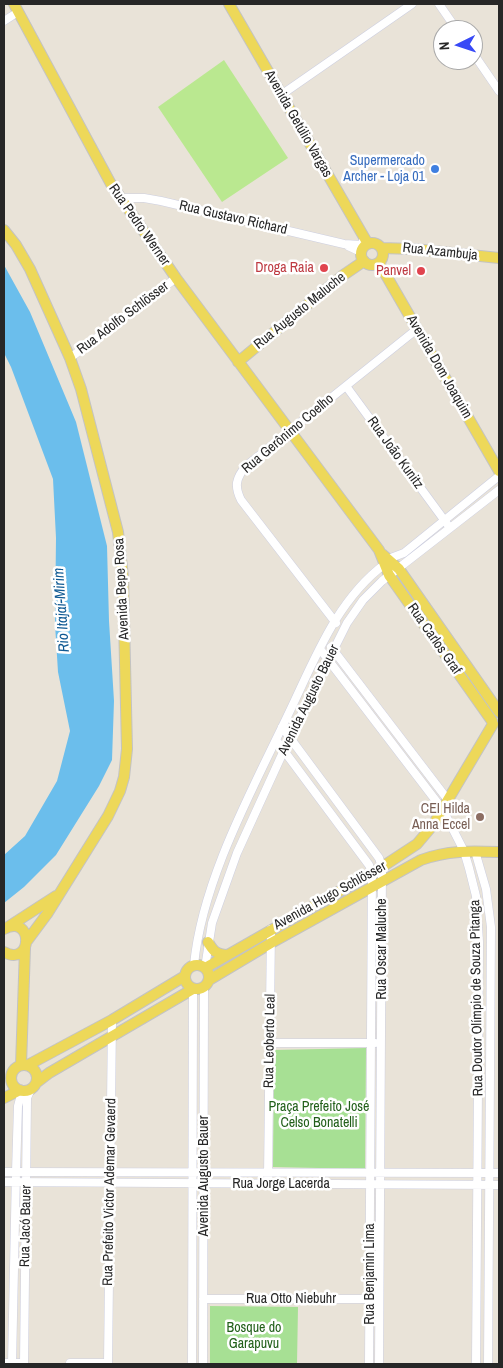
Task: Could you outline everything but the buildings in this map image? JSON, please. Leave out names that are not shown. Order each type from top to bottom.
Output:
[{"type":"main road","name":"Avenida Getúlio Vargas","points":[[230,4],[364,249]]},
{"type":"main road","name":"Rua Pedro Werner","points":[[16,8],[94,154],[120,198],[176,278],[290,430]]},
{"type":"main road","name":"Avenida Bepe Rosa","points":[[4,230],[30,269],[70,358],[85,405],[120,538],[124,586],[127,748],[124,777],[116,802],[26,945]]},
{"type":"main road","points":[[374,243],[381,248],[383,256],[379,263],[371,265],[364,249],[374,243]]},
{"type":"main road","name":"Rua Azambuja","points":[[381,248],[414,249],[499,258]]},
{"type":"main road","name":"Rua Augusto Maluche","points":[[238,362],[342,276],[364,249]]},
{"type":"main road","name":"Avenida Dom Joaquim","points":[[379,263],[499,471]]},
{"type":"main road","name":"Rua Carlos Graf","points":[[290,430],[385,559],[399,569],[499,712]]},
{"type":"main road","name":"Rua Carlos Graf","points":[[385,559],[389,575],[495,725]]},
{"type":"main road","points":[[411,606],[420,599]]},
{"type":"main road","points":[[444,653],[453,647]]},
{"type":"main road","name":"Avenida Hugo Schlösser","points":[[205,968],[382,867],[417,844],[433,825],[495,725],[494,715],[499,712]]},
{"type":"main road","name":"Avenida Hugo Schlösser","points":[[207,984],[271,943],[412,864],[442,853],[464,851],[499,852]]},
{"type":"main road","name":"Avenida Bepe Rosa","points":[[6,928],[59,894]]},
{"type":"main road","points":[[6,928],[16,927],[23,930],[26,945],[24,1065]]},
{"type":"main road","points":[[208,942],[213,951],[227,955]]},
{"type":"main road","points":[[6,953],[18,954],[26,945]]},
{"type":"main road","points":[[6,953],[18,966],[24,982]]},
{"type":"main road","points":[[4,1098],[27,1088],[49,1072],[111,1036],[193,989],[207,984],[209,973],[201,966],[194,965],[188,969],[185,976],[186,984],[193,989]]},
{"type":"main road","points":[[27,1088],[14,1086],[7,1081],[12,1072],[112,1020],[185,976]]},
{"type":"main road","points":[[24,1065],[36,1072],[27,1088]]},
{"type":"street","points":[[281,95],[412,4]]},
{"type":"street","points":[[439,4],[450,20]]},
{"type":"street","points":[[4,21],[16,8]]},
{"type":"street","points":[[483,68],[499,92]]},
{"type":"street","name":"Rua Gustavo Richard","points":[[120,198],[144,198],[161,201],[364,249]]},
{"type":"street","name":"Rua Gustavo Richard","points":[[344,244],[361,245],[364,249]]},
{"type":"street","name":"Rua Adolfo Schlösser","points":[[70,358],[176,278]]},
{"type":"street","name":"Rua Gerônimo Coelho","points":[[343,630],[334,622],[241,500],[237,492],[237,479],[246,466],[417,329]]},
{"type":"street","name":"Rua João Kunitz","points":[[346,386],[450,528]]},
{"type":"street","name":"Avenida Augusto Bauer","points":[[194,965],[199,931],[215,878],[282,727],[334,622],[360,585],[385,559],[404,553],[499,476]]},
{"type":"street","name":"Avenida Augusto Bauer","points":[[205,968],[212,923],[250,822],[343,630],[370,591],[499,490]]},
{"type":"street","points":[[325,640],[448,800]]},
{"type":"street","name":"Rua Doutor Olímpio de Souza Pitanga","points":[[320,649],[442,810],[464,851],[476,896],[479,942],[476,1364]]},
{"type":"street","points":[[373,718],[380,712]]},
{"type":"street","name":"Rua Oscar Maluche","points":[[282,727],[379,858],[382,867],[380,1173]]},
{"type":"street","points":[[276,740],[370,865],[372,872]]},
{"type":"street","points":[[403,758],[410,751]]},
{"type":"street","points":[[330,811],[340,804]]},
{"type":"street","points":[[240,818],[250,822]]},
{"type":"street","name":"Rua Doutor Olímpio de Souza Pitanga","points":[[475,852],[488,898],[491,918],[488,1364]]},
{"type":"street","name":"Rua Oscar Maluche","points":[[370,1173],[372,872]]},
{"type":"street","points":[[215,878],[226,882]]},
{"type":"street","name":"Rua Leoberto Leal","points":[[268,1184],[271,929]]},
{"type":"street","points":[[479,942],[491,943]]},
{"type":"street","points":[[371,982],[382,982]]},
{"type":"street","name":"Avenida Augusto Bauer","points":[[203,1364],[204,1083],[207,984]]},
{"type":"street","name":"Avenida Augusto Bauer","points":[[192,1364],[193,989]]},
{"type":"street","points":[[479,1012],[490,1012]]},
{"type":"street","name":"Rua Prefeito Victor Ademar Gevaerd","points":[[108,1364],[112,1020]]},
{"type":"street","points":[[270,1043],[381,1043]]},
{"type":"street","points":[[193,1083],[204,1083]]},
{"type":"street","name":"Rua Jacó Bauer","points":[[12,1364],[18,1106],[27,1088]]},
{"type":"street","name":"Rua Jacó Bauer","points":[[24,1364],[27,1088]]},
{"type":"street","points":[[478,1089],[490,1089]]},
{"type":"street","points":[[370,1145],[381,1145]]},
{"type":"street","name":"Rua Jorge Lacerda","points":[[4,1172],[499,1173]]},
{"type":"street","name":"Rua Benjamin Lima","points":[[369,1364],[370,1173]]},
{"type":"street","name":"Rua Benjamin Lima","points":[[379,1364],[380,1173]]},
{"type":"street","name":"Rua Jorge Lacerda","points":[[4,1182],[499,1185]]},
{"type":"street","points":[[370,1234],[380,1234]]},
{"type":"street","points":[[192,1244],[203,1243]]},
{"type":"street","points":[[477,1262],[489,1262]]},
{"type":"street","points":[[192,1266],[203,1266]]},
{"type":"street","points":[[14,1278],[25,1277]]},
{"type":"street","name":"Rua Otto Niebuhr","points":[[203,1299],[380,1299]]},
{"type":"street","points":[[477,1328],[488,1328]]},
{"type":"street","points":[[4,1363],[24,1364]]},
{"type":"street","points":[[70,1363],[108,1364]]},
{"type":"green space","points":[[224,60],[288,158],[222,202],[158,107]]},
{"type":"green space","name":"Praça Prefeito José Celso Bonatelli","points":[[366,1048],[365,1169],[273,1167],[274,1050]]},
{"type":"green space","name":"Bosque do Garapuvu","points":[[210,1306],[298,1307],[297,1364],[210,1364]]},
{"type":"water","name":"Rio Itajaí-Mirim","points":[[4,265],[30,312],[76,422],[107,546],[114,701],[112,760],[99,786],[56,855],[24,887],[4,903],[4,855],[25,836],[57,781],[70,731],[58,672],[55,624],[56,538],[53,479],[4,353]]},
{"type":"place","name":"Supermercado Archer - Loja 01","points":[[435,169]]},
{"type":"place","name":"Droga Raia","points":[[324,268]]},
{"type":"place","name":"Panvel","points":[[421,271]]},
{"type":"place","name":"CEI Hilda Anna Eccel","points":[[480,817]]}]
